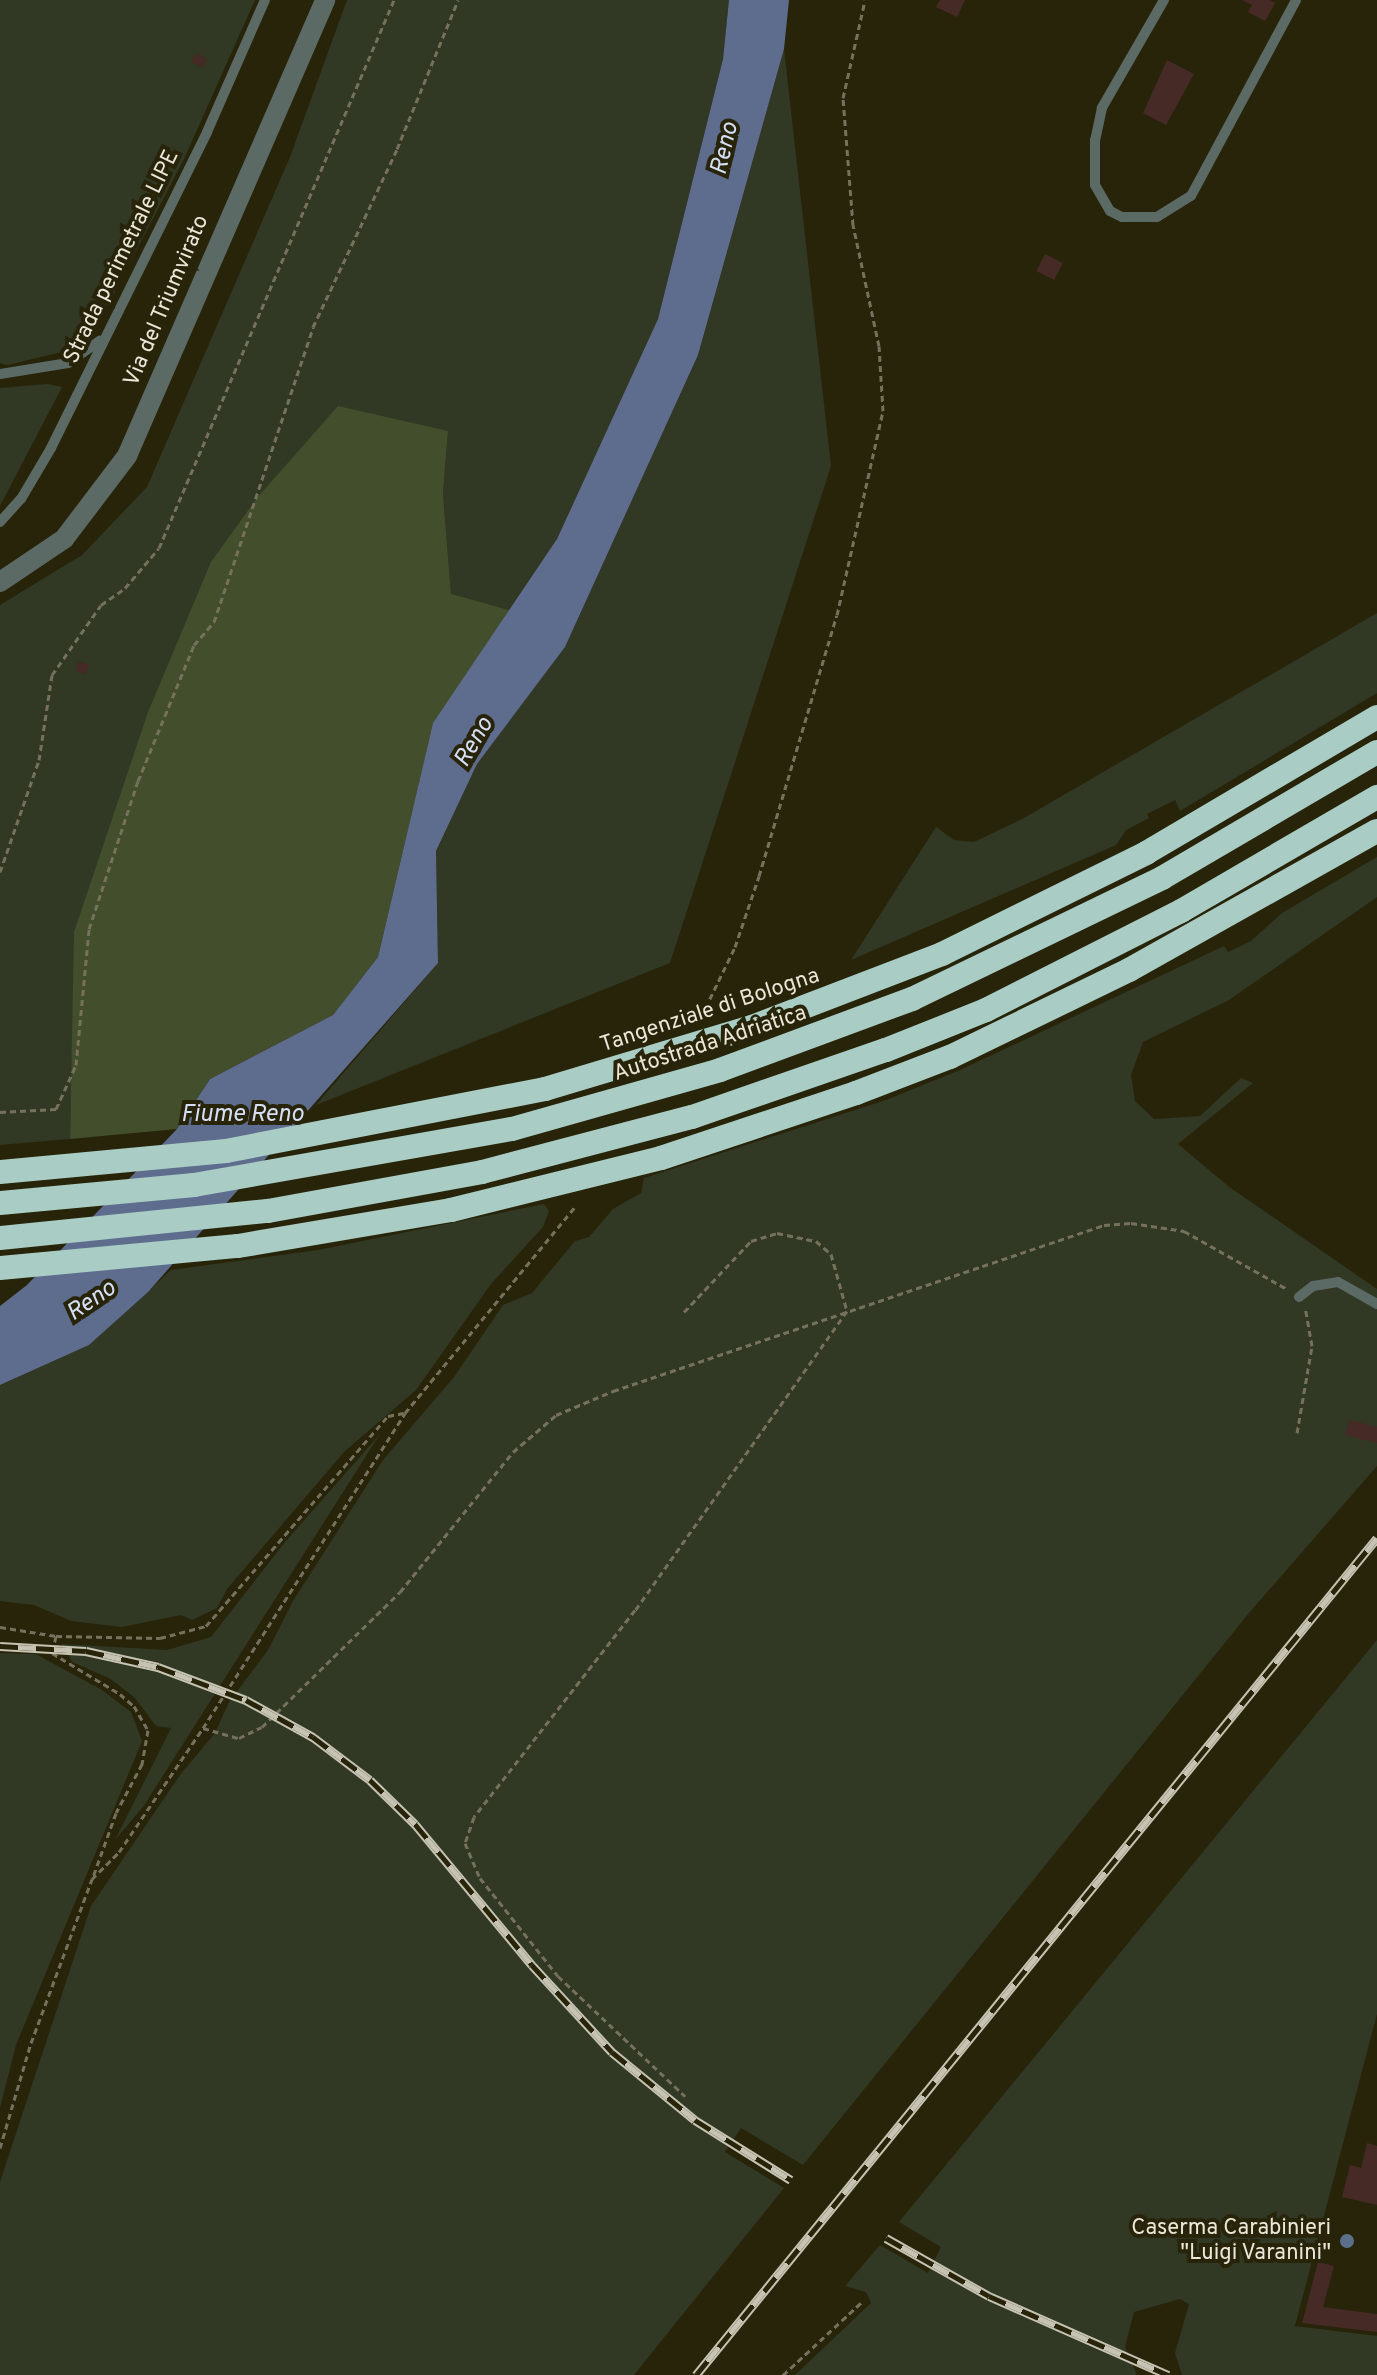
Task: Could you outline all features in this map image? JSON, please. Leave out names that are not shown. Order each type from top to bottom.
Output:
[{"type":"highway","name":"Tangenziale di Bologna","points":[[0,1172],[226,1151],[529,1093],[752,1027],[942,954],[1146,853],[1377,717]]},
{"type":"highway","name":"Autostrada Adriatica","points":[[0,1203],[224,1181],[512,1129],[720,1070],[912,999],[1162,878],[1377,752]]},
{"type":"highway","points":[[0,1238],[268,1211],[482,1172],[692,1117],[886,1050],[986,1010],[1181,911],[1377,797]]},
{"type":"highway","points":[[0,1268],[238,1246],[451,1210],[661,1158],[856,1093],[950,1057],[1129,970],[1377,831]]},
{"type":"street","name":"Via del Triumvirato","points":[[0,582],[64,539],[127,456],[325,0]]},
{"type":"lane","name":"Strada perimetrale LIPE","points":[[0,522],[37,474],[207,132],[265,0]]},
{"type":"lane","points":[[1164,0],[1102,108],[1095,140],[1095,185],[1110,211],[1122,217],[1157,217],[1191,196],[1296,0]]},
{"type":"lane","points":[[0,374],[68,363],[102,340]]},
{"type":"lane","points":[[1299,1297],[1313,1286],[1338,1282],[1377,1304]]},
{"type":"path","points":[[0,872],[39,760],[52,675],[101,605],[125,588],[159,548],[394,0]]},
{"type":"path","points":[[0,1112],[56,1109],[76,1065],[89,929],[138,781],[194,645],[214,622],[313,327],[397,149],[458,0]]},
{"type":"path","points":[[701,1017],[735,947],[759,876],[837,615],[883,411],[879,346],[853,225],[843,98],[865,0]]},
{"type":"path","points":[[92,1879],[119,1852],[203,1728],[405,1413],[574,1208]]},
{"type":"path","points":[[203,1728],[239,1738],[262,1727],[400,1592],[513,1452],[556,1415],[1084,1230],[1131,1223],[1184,1231],[1299,1297],[1312,1346],[1297,1433]]},
{"type":"path","points":[[684,1312],[751,1241],[777,1233],[816,1241],[831,1254],[847,1311]]},
{"type":"path","points":[[685,2096],[608,2027],[508,1914],[467,1856],[466,1831],[644,1598],[847,1311]]},
{"type":"path","points":[[0,1627],[56,1636],[160,1638],[206,1626],[388,1416],[405,1413]]},
{"type":"path","points":[[0,2148],[31,2043],[116,1813],[142,1764],[148,1730],[134,1706],[120,1694],[58,1659],[50,1645],[56,1636]]},
{"type":"path","points":[[783,2375],[863,2301]]},
{"type":"green space","points":[[0,0],[255,0],[184,159],[99,322],[62,352],[7,365],[0,363]]},
{"type":"green space","points":[[347,0],[729,0],[723,59],[658,319],[557,539],[513,611],[451,595],[443,494],[448,432],[75,932],[70,1139],[0,1145],[0,605],[82,555],[147,487],[290,157]]},
{"type":"green space","points":[[784,49],[831,466],[670,963],[316,1105],[438,963],[436,851],[477,764],[565,647],[698,355]]},
{"type":"green space","points":[[47,384],[62,387],[0,506],[0,388]]},
{"type":"green space","points":[[338,406],[448,431],[443,494],[451,594],[513,611],[433,724],[378,957],[333,1015],[210,1079],[177,1129],[70,1139],[74,932],[148,712],[211,562],[257,498]]},
{"type":"green space","points":[[1377,613],[1377,693],[1180,811],[1175,800],[1147,814],[1149,818],[1126,830],[1116,845],[851,960],[936,827],[954,840],[974,842],[1024,818]]},
{"type":"green space","points":[[1377,857],[1377,897],[1229,1000],[1143,1042],[1131,1075],[1135,1101],[1154,1119],[1200,1116],[1241,1078],[1253,1083],[1178,1144],[1228,1186],[1377,1289],[1377,1466],[1249,1613],[803,2165],[741,2128],[725,2152],[784,2188],[634,2375],[0,2375],[0,2182],[91,1906],[180,1775],[215,1733],[229,1702],[268,1650],[293,1601],[383,1460],[454,1377],[503,1305],[532,1293],[575,1241],[589,1237],[613,1209],[641,1193],[644,1178],[886,1100],[960,1070],[1224,946],[1228,952],[1251,941],[1282,913]]},
{"type":"green space","points":[[544,1204],[549,1211],[543,1227],[491,1284],[416,1390],[344,1452],[227,1589],[217,1608],[192,1620],[181,1615],[122,1627],[71,1621],[34,1605],[0,1601],[0,1385],[89,1345],[171,1270],[318,1250]]},
{"type":"green space","points":[[380,1434],[143,1807],[115,1840],[171,1728],[156,1726],[134,1697],[109,1678],[72,1662],[62,1644],[167,1650],[211,1637],[285,1542]]},
{"type":"green space","points":[[1377,1640],[1377,2014],[1295,2326],[1377,2336],[1377,2375],[1182,2375],[1175,2353],[1189,2304],[1180,2299],[1134,2312],[1125,2347],[1137,2375],[795,2375],[871,2303],[866,2292],[845,2286],[880,2245],[928,2273],[941,2247],[899,2222]]},
{"type":"green space","points":[[0,1653],[36,1654],[102,1690],[131,1712],[142,1741],[16,2045],[0,2108]]},
{"type":"water","name":"Fiume Reno","points":[[729,0],[789,0],[784,49],[698,355],[565,647],[477,764],[436,851],[438,963],[148,1292],[89,1345],[0,1385],[0,1306],[27,1285],[177,1129],[210,1079],[333,1015],[378,957],[433,723],[557,539],[658,319],[723,59]]},
{"type":"building","points":[[940,0],[965,0],[957,17],[936,7]]},
{"type":"building","points":[[1242,0],[1270,0],[1275,3],[1265,21],[1248,12],[1252,5]]},
{"type":"building","points":[[196,53],[208,59],[203,68],[191,62]]},
{"type":"building","points":[[1167,60],[1194,74],[1166,125],[1143,113]]},
{"type":"building","points":[[1045,254],[1063,263],[1054,280],[1036,271]]},
{"type":"building","points":[[79,661],[89,665],[85,674],[75,670]]},
{"type":"building","points":[[1350,1420],[1377,1427],[1377,1443],[1345,1435]]},
{"type":"building","points":[[1367,2143],[1377,2146],[1377,2205],[1342,2197],[1350,2165],[1361,2168]]},
{"type":"building","points":[[1318,2262],[1334,2266],[1323,2307],[1377,2314],[1377,2332],[1302,2323]]},
{"type":"railway","points":[[696,2375],[1377,1538]]},
{"type":"railway","points":[[0,1646],[86,1651],[158,1667],[246,1700],[313,1737],[370,1780],[415,1824],[532,1965],[612,2052],[695,2120],[791,2180]]},
{"type":"railway","points":[[886,2238],[989,2296],[1168,2375]]},
{"type":"place","name":"Caserma Carabinieri \"Luigi Varanini\"","points":[[1347,2241]]},
{"type":"water label","name":"Reno","points":[[726,149]]},
{"type":"water label","name":"Reno","points":[[475,743]]},
{"type":"water label","name":"Reno","points":[[92,1302]]}]
